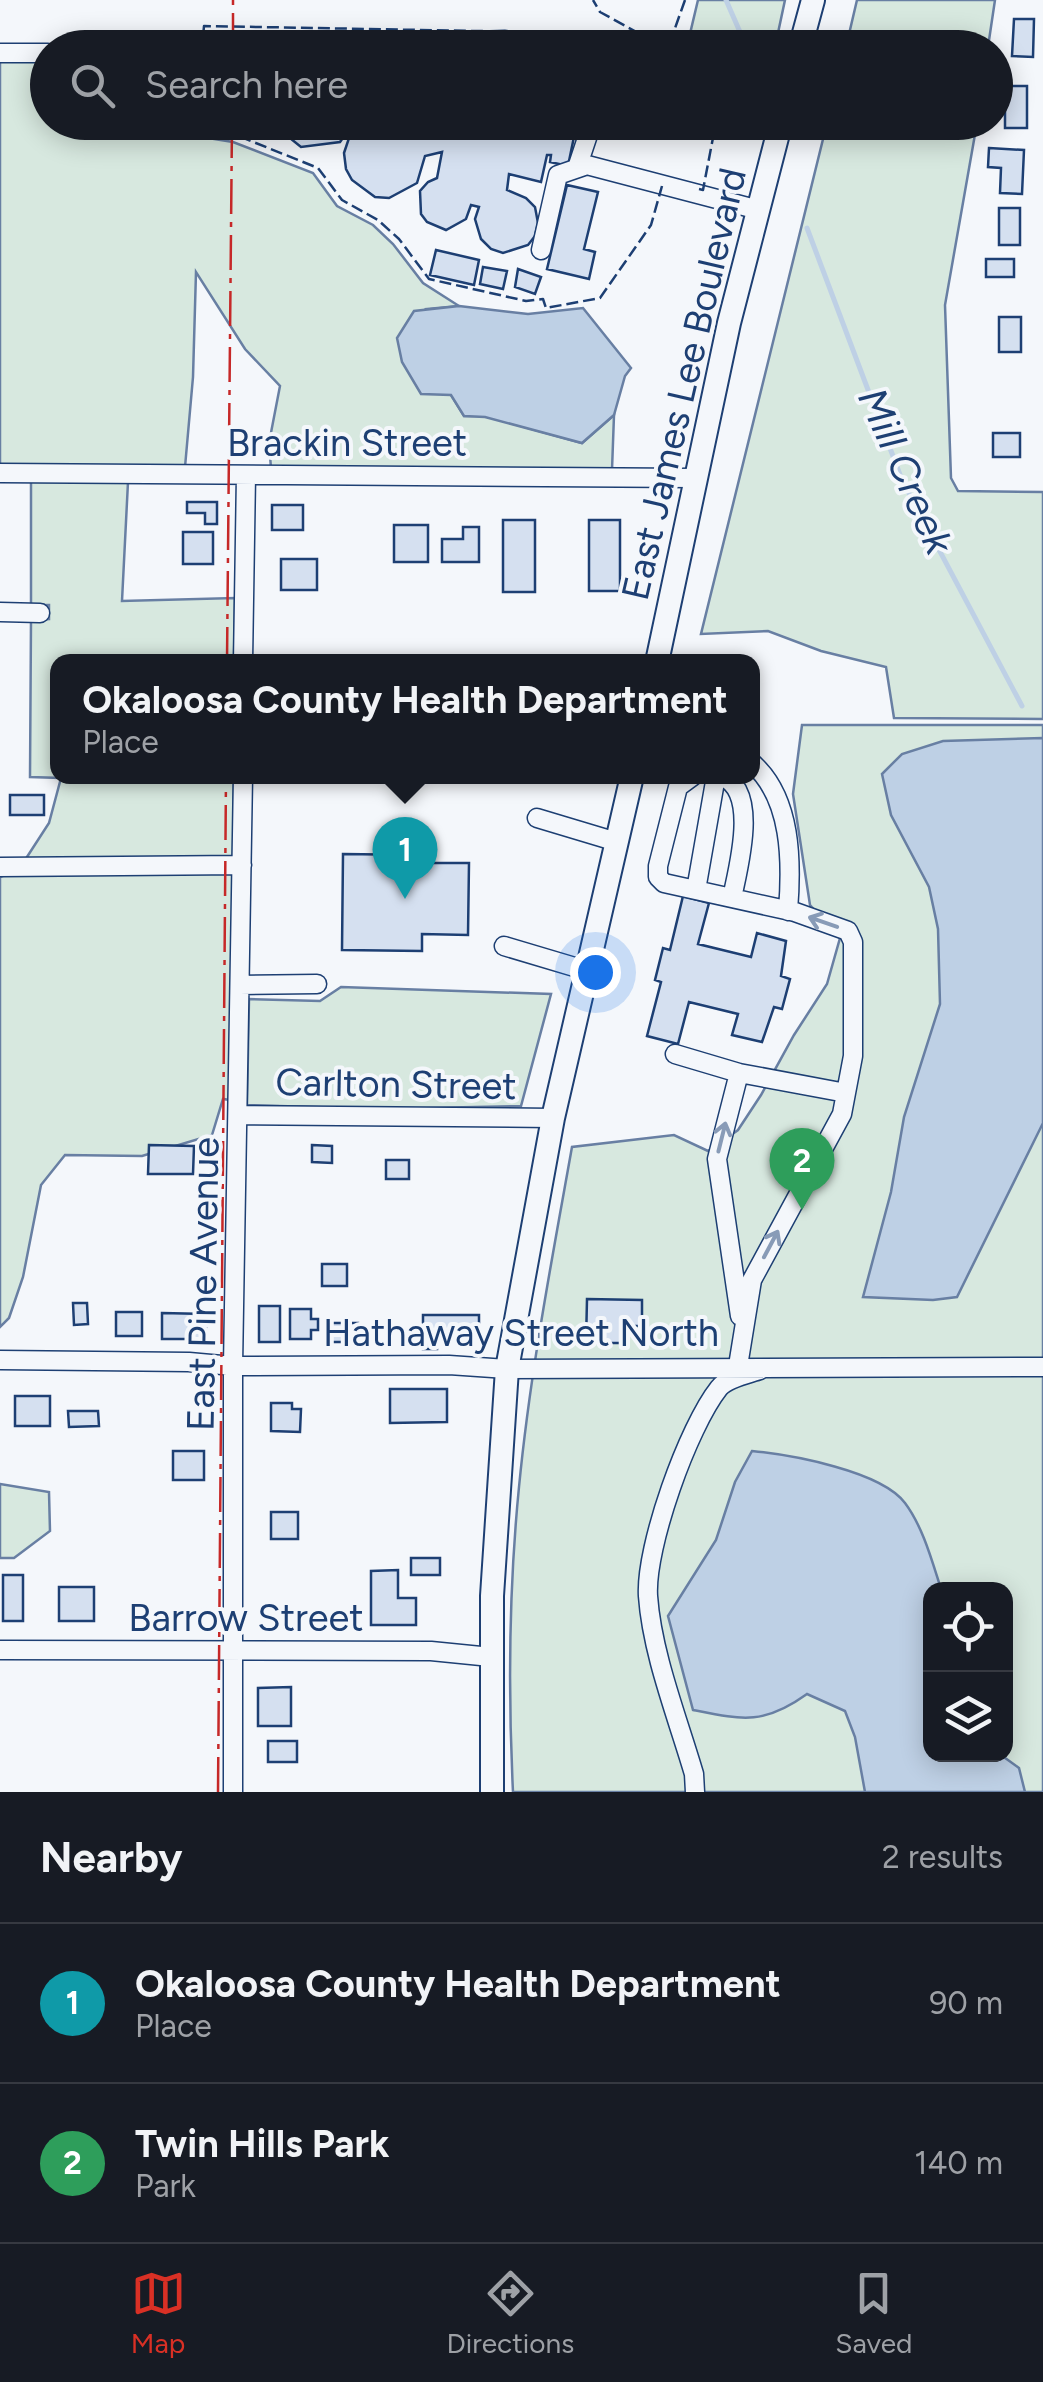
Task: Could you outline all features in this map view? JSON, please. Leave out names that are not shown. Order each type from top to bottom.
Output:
[{"type":"main road","points":[[805,30],[813,0]]},
{"type":"main road","name":"East James Lee Boulevard","points":[[660,654],[694,478],[776,140]]},
{"type":"main road","points":[[492,1792],[496,1512],[507,1368],[553,1118],[630,784]]},
{"type":"street","points":[[0,53],[30,53]]},
{"type":"street","points":[[577,168],[586,140]]},
{"type":"street","points":[[541,250],[558,174],[587,165],[758,210]]},
{"type":"street","name":"Brackin Street","points":[[0,473],[694,478]]},
{"type":"street","points":[[243,654],[246,475]]},
{"type":"street","points":[[0,612],[40,612]]},
{"type":"street","points":[[760,778],[768,780],[779,803],[792,867],[788,911]]},
{"type":"street","name":"East Pine Avenue","points":[[233,1792],[234,1366],[243,784]]},
{"type":"street","points":[[683,784],[678,788],[658,866],[658,877],[664,884],[788,911],[848,931],[852,942],[853,1056],[842,1114],[752,1280],[738,1366]]},
{"type":"street","points":[[696,890],[735,784]]},
{"type":"street","points":[[732,898],[745,829],[738,784]]},
{"type":"street","points":[[538,818],[617,842]]},
{"type":"street","points":[[7,867],[242,865]]},
{"type":"street","points":[[504,946],[588,971]]},
{"type":"street","points":[[240,985],[317,984]]},
{"type":"street","points":[[675,1054],[739,1074],[846,1093]]},
{"type":"street","points":[[739,1074],[717,1158],[743,1336]]},
{"type":"street","name":"Carlton Street","points":[[238,1115],[553,1118]]},
{"type":"street","name":"Hathaway Street North","points":[[0,1360],[507,1368],[1043,1367]]},
{"type":"street","points":[[695,1792],[694,1774],[654,1633],[649,1579],[673,1482],[721,1385],[770,1366]]},
{"type":"street","name":"Barrow Street","points":[[0,1650],[431,1651],[491,1657]]},
{"type":"shaded area","points":[[698,0],[785,0],[779,30],[691,30]]},
{"type":"shaded area","points":[[857,0],[995,0],[991,30],[850,30]]},
{"type":"shaded area","points":[[30,57],[30,140],[221,140],[313,173],[337,206],[373,225],[423,283],[459,306],[426,309],[451,395],[464,416],[485,416],[582,443],[614,415],[612,470],[271,468],[269,443],[280,386],[245,349],[196,272],[185,467],[0,466],[0,58]]},
{"type":"shaded area","points":[[823,140],[974,140],[945,305],[951,478],[958,491],[1043,492],[1043,719],[894,718],[886,667],[821,651],[768,631],[701,634]]},
{"type":"shaded area","points":[[31,481],[128,482],[122,601],[235,598],[234,654],[50,654],[50,778],[30,777],[31,620],[49,619],[49,605],[31,605]]},
{"type":"shaded area","points":[[802,725],[1043,725],[1043,1792],[513,1792],[510,1640],[519,1487],[535,1359],[572,1147],[674,1135],[708,1151],[738,1130],[827,984],[840,938],[810,905],[793,794]]},
{"type":"shaded area","points":[[59,784],[234,784],[233,857],[25,860],[49,823]]},
{"type":"shaded area","points":[[233,873],[230,1100],[223,1099],[212,1135],[142,1156],[65,1155],[41,1185],[23,1277],[9,1318],[0,1327],[0,877]]},
{"type":"shaded area","points":[[341,987],[551,994],[521,1106],[381,1109],[247,1105],[249,999],[320,1001]]},
{"type":"shaded area","points":[[0,1484],[49,1492],[50,1531],[14,1558],[0,1558]]},
{"type":"water","points":[[459,306],[528,314],[583,308],[631,368],[614,415],[582,443],[485,417],[464,416],[451,395],[421,394],[402,362],[397,338],[414,311]]},
{"type":"water","points":[[1043,738],[1043,1123],[957,1297],[863,1297],[891,1192],[904,1117],[940,1004],[938,929],[929,887],[891,815],[882,774],[902,754],[943,741]]},
{"type":"water","points":[[752,1451],[812,1461],[857,1474],[877,1482],[905,1503],[922,1533],[939,1582],[923,1582],[923,1762],[1011,1762],[1019,1768],[1025,1792],[865,1792],[855,1737],[845,1711],[807,1694],[778,1711],[753,1717],[693,1710],[668,1616],[716,1540],[735,1482]]},
{"type":"building","points":[[1014,19],[1034,19],[1033,57],[1013,56]]},
{"type":"building","points":[[1013,86],[1027,86],[1027,128],[1013,128]]},
{"type":"building","points":[[292,140],[341,140],[340,142],[301,147]]},
{"type":"building","points":[[348,140],[573,140],[568,166],[550,162],[551,155],[547,155],[541,182],[509,174],[507,190],[526,198],[535,207],[538,223],[528,245],[503,253],[491,249],[481,239],[475,219],[479,207],[471,205],[466,219],[446,230],[427,222],[421,214],[420,191],[437,178],[442,152],[425,156],[417,183],[389,198],[375,197],[352,180],[344,153]]},
{"type":"building","points":[[989,148],[1024,150],[1022,194],[1000,193],[1001,168],[988,167]]},
{"type":"building","points":[[567,185],[598,192],[584,249],[595,252],[589,279],[547,269]]},
{"type":"building","points":[[999,208],[1020,208],[1020,245],[999,245]]},
{"type":"building","points":[[436,250],[479,260],[474,285],[430,275]]},
{"type":"building","points":[[986,259],[1014,259],[1014,277],[986,277]]},
{"type":"building","points":[[483,267],[507,271],[503,289],[480,284]]},
{"type":"building","points":[[518,269],[541,277],[535,294],[515,287]]},
{"type":"building","points":[[999,317],[1021,317],[1021,352],[999,352]]},
{"type":"building","points":[[993,433],[1020,433],[1020,457],[993,457]]},
{"type":"building","points":[[187,502],[217,502],[217,524],[205,524],[205,513],[187,513]]},
{"type":"building","points":[[272,505],[303,505],[303,530],[272,530]]},
{"type":"building","points":[[503,520],[535,520],[535,592],[503,592]]},
{"type":"building","points":[[589,520],[620,520],[620,591],[589,591]]},
{"type":"building","points":[[394,525],[428,525],[428,562],[394,562]]},
{"type":"building","points":[[463,527],[479,527],[479,562],[442,562],[442,539],[463,539]]},
{"type":"building","points":[[183,532],[213,532],[213,564],[183,564]]},
{"type":"building","points":[[281,559],[317,559],[317,590],[281,590]]},
{"type":"building","points":[[10,795],[44,795],[44,815],[10,815]]},
{"type":"building","points":[[343,854],[420,855],[420,863],[469,863],[468,935],[422,934],[422,951],[342,950]]},
{"type":"building","points":[[683,896],[709,903],[698,944],[751,957],[757,933],[786,941],[781,976],[790,979],[782,1009],[774,1007],[762,1042],[732,1035],[738,1014],[689,1002],[678,1044],[647,1036],[661,982],[655,980],[663,948],[670,950]]},
{"type":"building","points":[[149,1145],[194,1146],[193,1174],[148,1174]]},
{"type":"building","points":[[312,1145],[332,1146],[332,1163],[312,1162]]},
{"type":"building","points":[[386,1160],[409,1160],[409,1179],[386,1179]]},
{"type":"building","points":[[322,1264],[347,1264],[347,1286],[322,1286]]},
{"type":"building","points":[[587,1299],[642,1300],[642,1326],[621,1326],[621,1343],[586,1343]]},
{"type":"building","points":[[73,1303],[87,1303],[88,1324],[74,1325]]},
{"type":"building","points":[[259,1306],[280,1306],[280,1342],[259,1342]]},
{"type":"building","points":[[290,1309],[311,1309],[311,1319],[318,1319],[318,1330],[311,1330],[311,1339],[290,1339]]},
{"type":"building","points":[[116,1312],[142,1312],[142,1336],[116,1336]]},
{"type":"building","points":[[162,1313],[206,1314],[206,1339],[162,1339]]},
{"type":"building","points":[[423,1315],[479,1315],[479,1335],[437,1335],[437,1349],[423,1349]]},
{"type":"building","points":[[325,1323],[358,1323],[358,1342],[325,1342]]},
{"type":"building","points":[[390,1389],[447,1389],[447,1422],[390,1423]]},
{"type":"building","points":[[15,1396],[50,1396],[50,1426],[15,1426]]},
{"type":"building","points":[[271,1403],[292,1403],[292,1409],[301,1409],[300,1432],[271,1431]]},
{"type":"building","points":[[68,1411],[98,1411],[99,1426],[69,1427]]},
{"type":"building","points":[[173,1451],[204,1451],[204,1480],[173,1480]]},
{"type":"building","points":[[271,1512],[298,1512],[298,1539],[271,1539]]},
{"type":"building","points":[[411,1558],[440,1558],[440,1575],[411,1575]]},
{"type":"building","points":[[398,1570],[398,1598],[416,1598],[416,1625],[371,1625],[371,1571]]},
{"type":"building","points":[[3,1575],[23,1575],[23,1621],[3,1621]]},
{"type":"building","points":[[59,1587],[94,1587],[94,1621],[59,1621]]},
{"type":"building","points":[[291,1687],[291,1726],[258,1726],[258,1688]]},
{"type":"building","points":[[268,1741],[297,1741],[297,1762],[268,1762]]},
{"type":"waterway","name":"Mill Creek","points":[[726,0],[739,30]]},
{"type":"waterway","name":"Mill Creek","points":[[807,228],[902,480],[1022,706]]},
{"type":"fence","points":[[593,0],[600,12],[633,30]]},
{"type":"fence","points":[[674,30],[685,0]]},
{"type":"fence","points":[[204,30],[204,26],[422,30]]},
{"type":"fence","points":[[248,140],[318,168],[342,200],[378,220],[399,239],[429,279],[526,301],[543,299],[546,308],[600,298],[651,225],[662,186]]},
{"type":"fence","points":[[699,189],[703,190],[713,140]]},
{"type":"power","points":[[233,0],[233,30]]},
{"type":"power","points":[[227,654],[232,140]]},
{"type":"power","points":[[218,1792],[226,784]]},
{"type":"place","name":"Okaloosa County Health Department","points":[[405,899]]},
{"type":"place","name":"Twin Hills Park","points":[[802,1210]]}]
